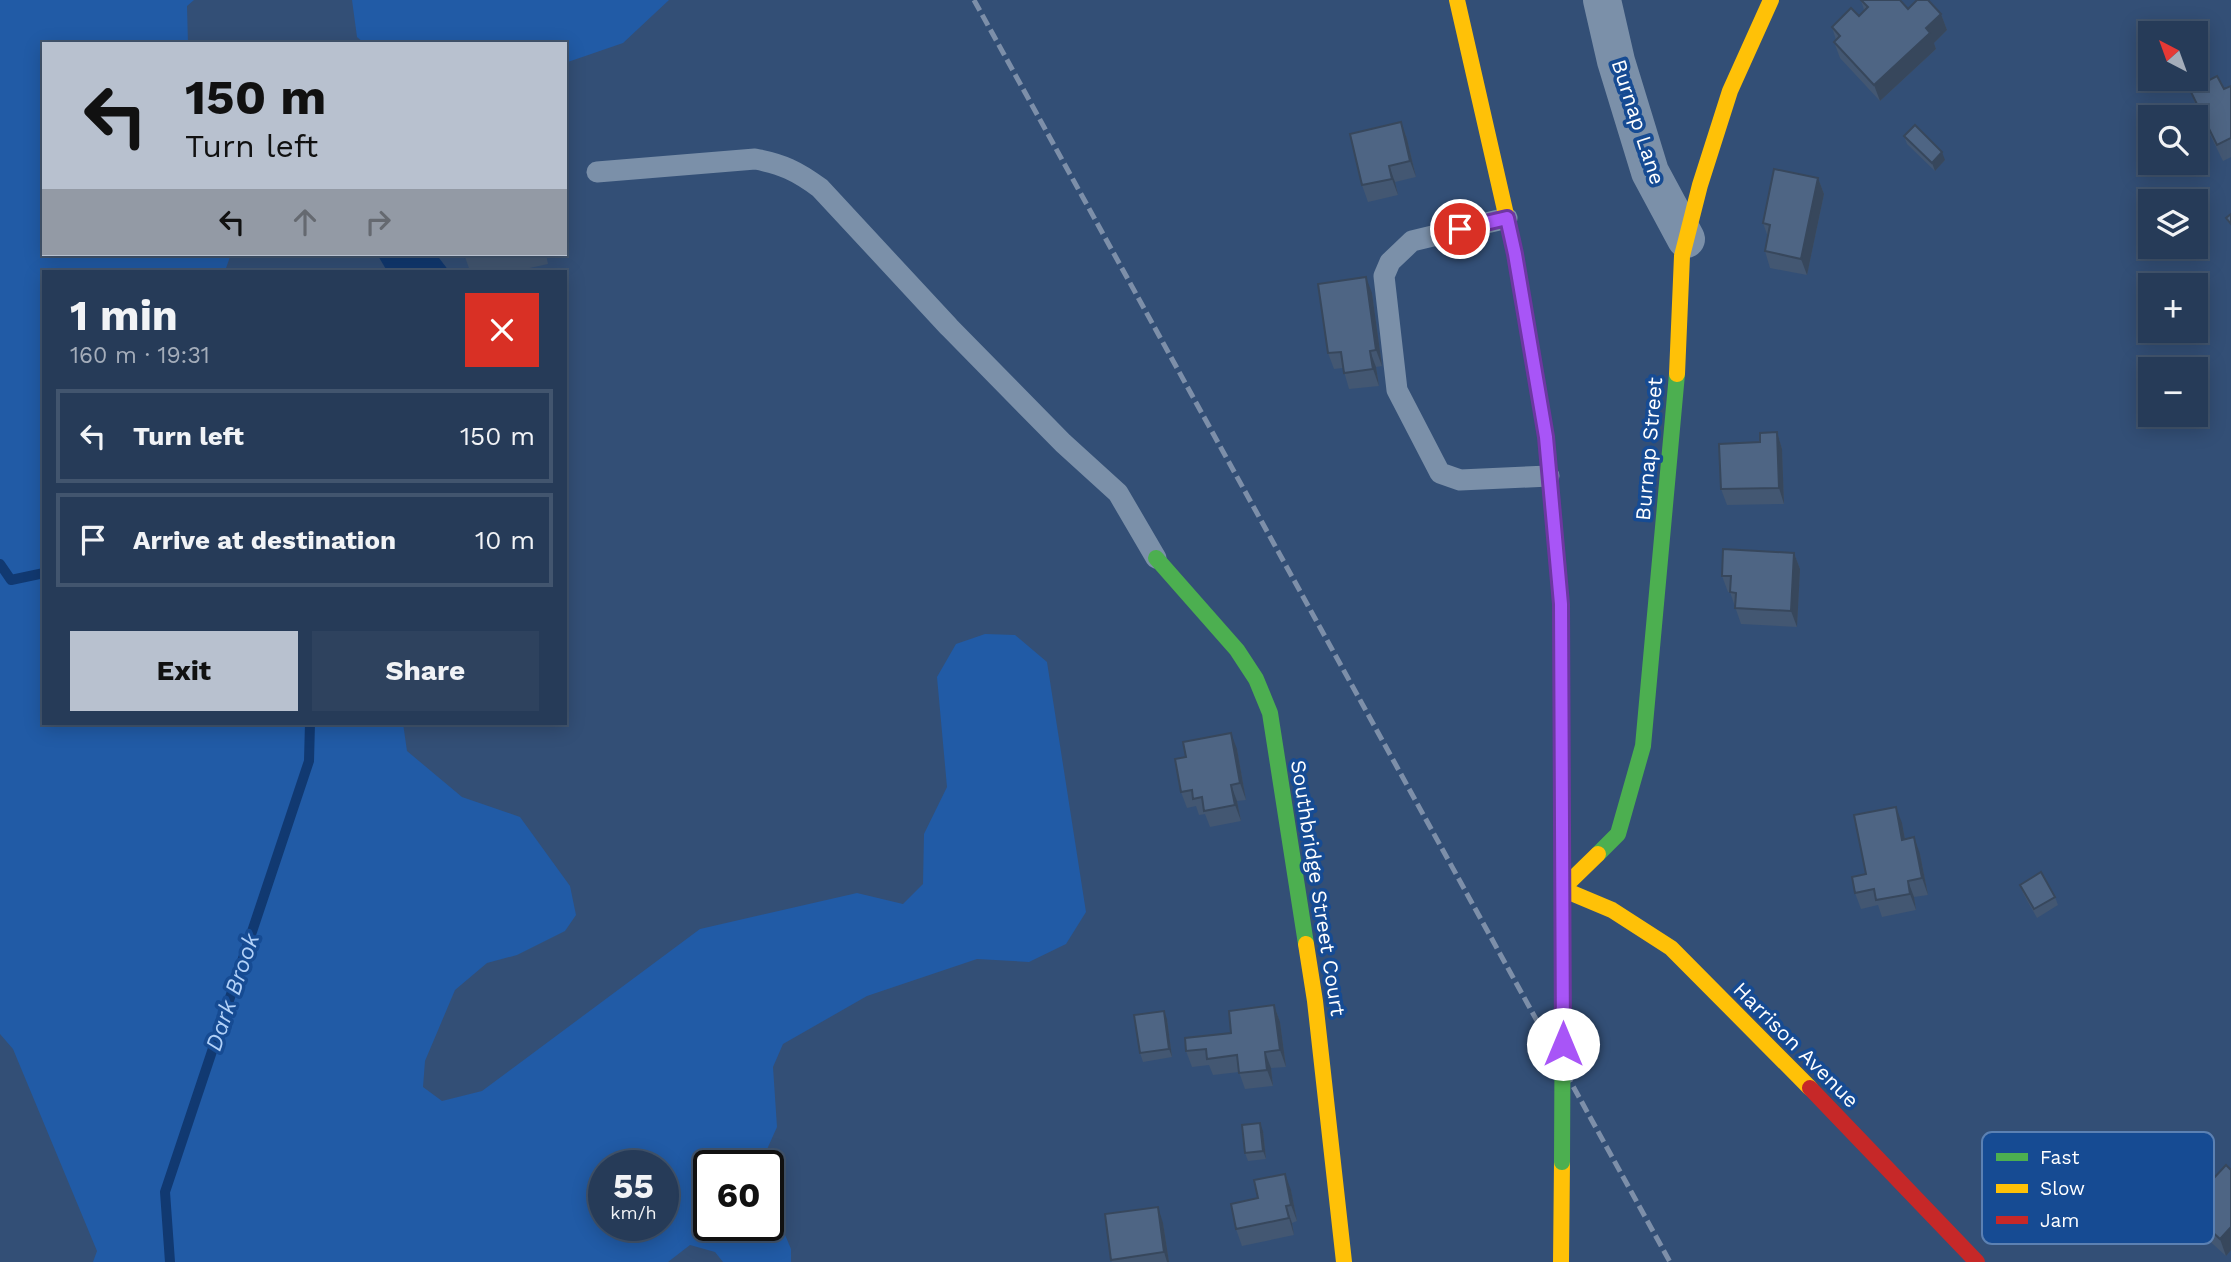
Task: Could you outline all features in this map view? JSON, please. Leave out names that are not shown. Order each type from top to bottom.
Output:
[{"type":"street","points":[[1457,0],[1515,254],[1541,411],[1561,604],[1561,1262]]},
{"type":"street","name":"Burnap Lane","points":[[1602,0],[1616,61],[1650,172],[1686,239]]},
{"type":"street","name":"Burnap Street","points":[[1562,889],[1618,834],[1643,746],[1679,351],[1682,256],[1705,166],[1730,91],[1771,0]]},
{"type":"street","name":"Southbridge Street Court","points":[[1156,558],[1237,650],[1256,679],[1270,713],[1315,1000],[1340,1261]]},
{"type":"street","name":"Harrison Avenue","points":[[1562,889],[1612,910],[1671,948],[1834,1112],[1977,1262]]},
{"type":"lane","points":[[597,172],[755,159],[778,163],[799,173],[820,188],[968,347],[1063,443],[1118,493],[1156,558]]},
{"type":"lane","points":[[1507,218],[1412,241],[1390,262],[1384,276],[1397,390],[1440,474],[1460,480],[1549,476]]},
{"type":"shaded area","points":[[0,0],[194,0],[187,6],[188,42],[42,42],[42,256],[230,256],[225,270],[42,270],[42,725],[403,725],[407,751],[462,797],[520,817],[570,886],[576,915],[565,931],[517,955],[487,963],[455,990],[425,1061],[423,1087],[442,1101],[482,1091],[700,929],[857,893],[903,904],[923,884],[924,834],[947,787],[937,677],[956,644],[985,634],[1015,635],[1047,662],[1086,912],[1066,944],[1029,962],[977,959],[867,996],[783,1044],[773,1067],[777,1127],[767,1150],[693,1150],[693,1241],[784,1241],[784,1232],[791,1249],[791,1262],[723,1262],[715,1252],[690,1245],[668,1262],[93,1262],[97,1251],[13,1049],[0,1034]]},
{"type":"shaded area","points":[[352,0],[669,0],[623,43],[567,62],[567,42],[363,42],[357,37]]},
{"type":"shaded area","points":[[378,256],[438,256],[448,270],[386,270]]},
{"type":"building","points":[[1861,0],[1900,0],[1908,9],[1917,0],[1928,0],[1941,14],[1926,28],[1930,33],[1874,85],[1834,42],[1840,36],[1832,27],[1851,8],[1859,16],[1868,7]]},
{"type":"building","points":[[2217,76],[2224,89],[2231,86],[2231,138],[2217,145],[2208,127],[2208,105],[2197,105],[2190,91],[2208,91],[2208,81]]},
{"type":"building","points":[[1401,122],[1410,161],[1389,166],[1392,179],[1362,185],[1350,134]]},
{"type":"building","points":[[1915,125],[1942,152],[1932,163],[1904,136]]},
{"type":"building","points":[[1774,169],[1818,178],[1801,259],[1765,251],[1770,225],[1763,223]]},
{"type":"building","points":[[1366,277],[1376,350],[1370,351],[1373,369],[1344,373],[1341,352],[1328,353],[1318,284]]},
{"type":"building","points":[[1777,432],[1779,488],[1721,489],[1719,444],[1760,442],[1760,433]]},
{"type":"building","points":[[1723,549],[1794,553],[1791,611],[1735,608],[1736,593],[1730,592],[1731,576],[1722,576]]},
{"type":"building","points":[[1231,733],[1240,783],[1231,785],[1235,805],[1204,811],[1202,797],[1193,799],[1192,790],[1181,792],[1175,759],[1186,757],[1183,742]]},
{"type":"building","points":[[1896,807],[1902,840],[1914,837],[1922,878],[1908,881],[1910,894],[1876,900],[1874,889],[1855,893],[1852,877],[1866,874],[1854,815]]},
{"type":"building","points":[[2041,872],[2055,897],[2034,909],[2020,885]]},
{"type":"building","points":[[1274,1005],[1280,1050],[1265,1052],[1267,1070],[1239,1073],[1237,1055],[1207,1059],[1206,1049],[1186,1051],[1185,1038],[1231,1033],[1229,1011]]},
{"type":"building","points":[[1164,1011],[1169,1049],[1140,1053],[1134,1015]]},
{"type":"building","points":[[1260,1123],[1263,1151],[1245,1153],[1242,1125]]},
{"type":"building","points":[[2226,1165],[2231,1170],[2231,1227],[2220,1239],[2214,1234],[2214,1178]]},
{"type":"building","points":[[1285,1174],[1291,1205],[1286,1206],[1289,1218],[1236,1229],[1231,1204],[1258,1198],[1254,1180]]},
{"type":"building","points":[[1158,1207],[1164,1252],[1111,1260],[1105,1214]]},
{"type":"waterway","name":"Dark Brook","points":[[0,564],[11,580],[42,573]]},
{"type":"waterway","name":"Dark Brook","points":[[170,1262],[165,1192],[309,761],[310,725]]},
{"type":"railway","points":[[974,0],[1670,1262]]},
{"type":"traffic: fast","points":[[1598,854],[1618,834],[1643,746],[1677,374]]},
{"type":"traffic: fast","points":[[1156,558],[1237,650],[1256,679],[1270,713],[1306,944]]},
{"type":"traffic: fast","points":[[1562,835],[1563,947]]},
{"type":"traffic: fast","points":[[1562,1162],[1563,947]]},
{"type":"traffic: slow","points":[[1457,0],[1515,254],[1546,437],[1557,558]]},
{"type":"traffic: slow","points":[[1677,374],[1682,256],[1700,185],[1730,91],[1771,0]]},
{"type":"traffic: slow","points":[[1598,854],[1562,889],[1612,910],[1671,948],[1810,1088]]},
{"type":"traffic: slow","points":[[1306,944],[1315,1001],[1344,1262]]},
{"type":"traffic: slow","points":[[1561,1262],[1562,1162]]},
{"type":"traffic: jam","points":[[1557,558],[1561,604],[1562,835]]},
{"type":"traffic: jam","points":[[1810,1088],[1977,1262]]},
{"type":"route","points":[[1460,229],[1507,218],[1546,437],[1561,604],[1563,1044]]}]
